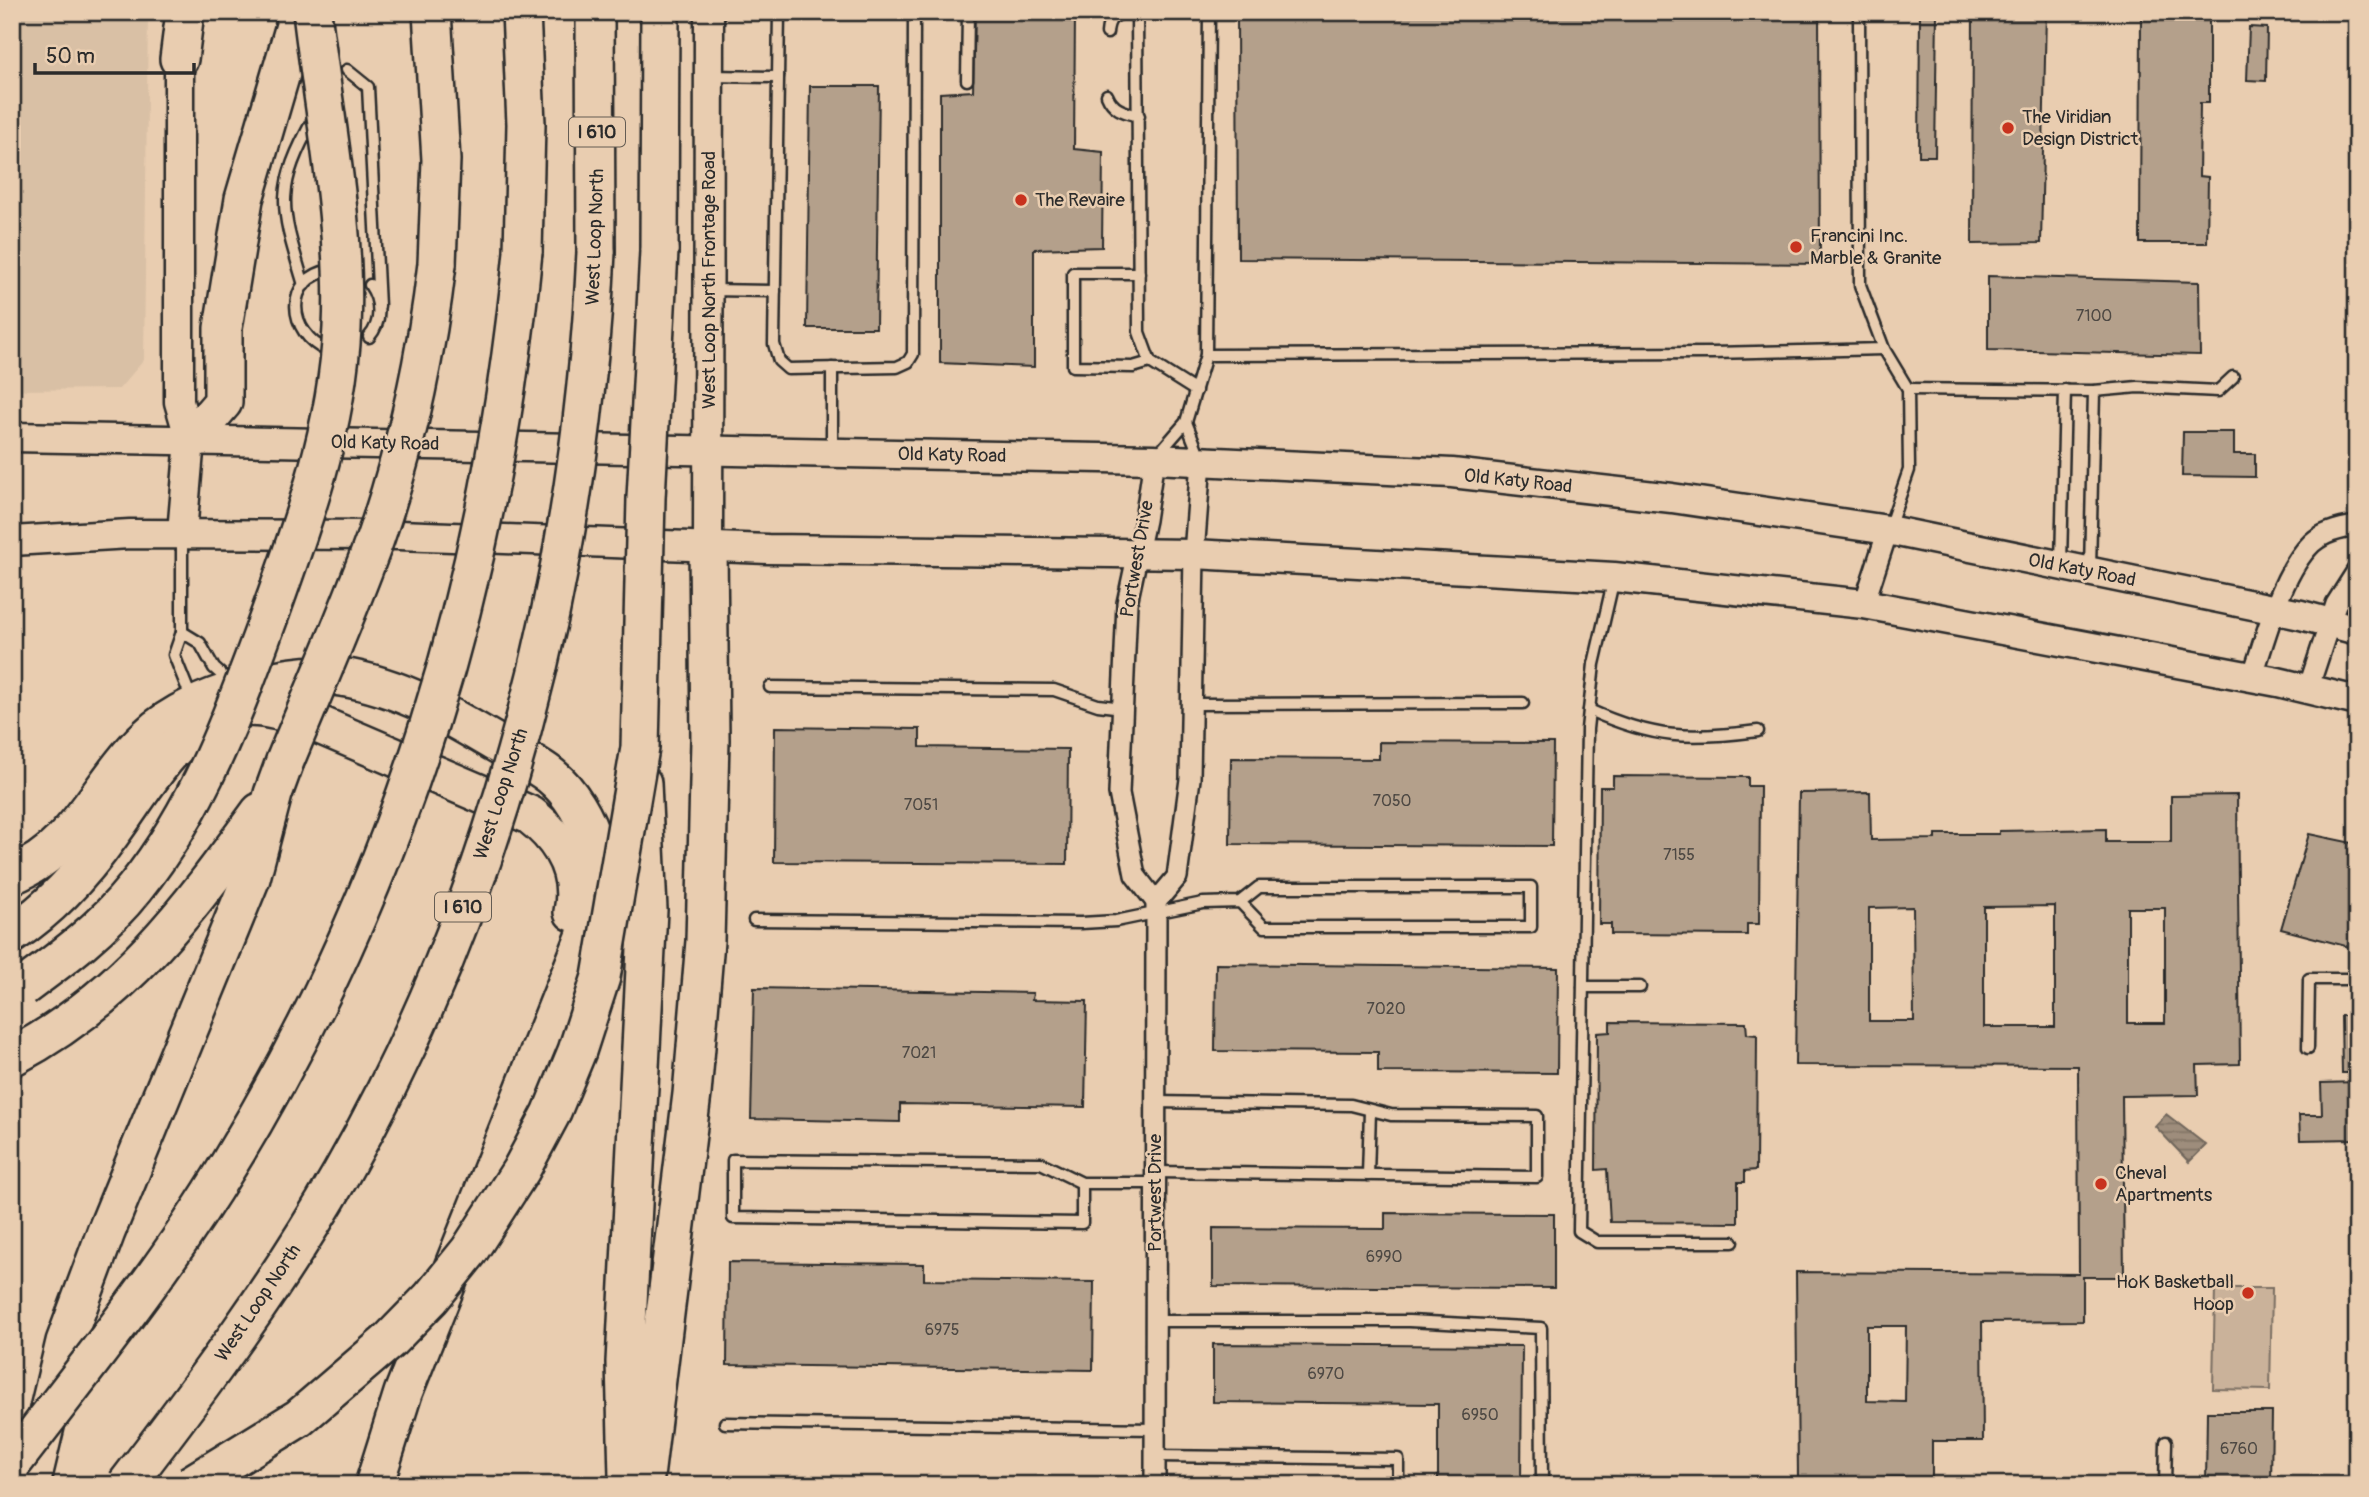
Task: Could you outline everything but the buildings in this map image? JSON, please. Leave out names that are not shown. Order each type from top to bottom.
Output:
[{"type":"highway","points":[[179,59],[185,12]]},
{"type":"highway","points":[[190,440],[223,402],[223,328],[244,199],[299,12]]},
{"type":"highway","points":[[12,993],[79,947],[111,916],[136,887],[181,823],[237,704],[311,501],[336,394],[342,297],[336,212],[312,12]]},
{"type":"highway","points":[[31,1485],[65,1342],[106,1232],[251,878],[279,778],[348,610],[389,494],[424,353],[437,264],[441,160],[432,12]]},
{"type":"highway","points":[[12,1464],[131,1307],[228,1167],[310,1019],[383,857],[442,688],[470,585],[507,396],[523,251],[526,124],[521,12]]},
{"type":"highway","name":"West Loop North","points":[[126,1485],[233,1343],[340,1175],[386,1089],[458,919],[520,736],[555,595],[582,422],[596,252],[595,12]]},
{"type":"highway","points":[[629,1485],[624,1412],[625,1362],[648,909],[640,748],[646,498],[659,251],[660,12]]},
{"type":"highway","points":[[643,1485],[692,1094],[704,965],[710,740],[708,547]]},
{"type":"highway","points":[[12,875],[43,858],[71,834],[148,735],[199,714],[242,688],[280,679],[340,676],[393,689],[452,716],[552,776],[572,800],[593,842],[596,870],[593,903],[585,937],[403,1393],[366,1478]]},
{"type":"highway","points":[[12,934],[72,883],[111,835],[148,780],[199,714],[269,708],[301,717],[530,815],[550,830],[573,873],[575,901],[569,930],[384,1384],[366,1478]]},
{"type":"highway","points":[[190,1485],[289,1425],[345,1381],[431,1298],[493,1216],[551,1114],[577,1051],[597,989],[640,748]]},
{"type":"highway","points":[[12,1057],[87,1010],[138,965],[181,919],[279,778]]},
{"type":"main road","points":[[179,12],[179,402],[190,440],[182,533]]},
{"type":"main road","name":"West Loop North Frontage Road","points":[[708,547],[709,12]]},
{"type":"main road","name":"Old Katy Road","points":[[12,437],[1154,459],[1452,473],[1672,498],[1888,530],[2289,612],[2357,630]]},
{"type":"main road","points":[[12,541],[182,533],[399,535],[708,547],[1138,552],[1614,577],[1864,604],[2265,679],[2357,701]]},
{"type":"street","name":"Portwest Drive","points":[[1154,459],[1126,603],[1119,793],[1135,874],[1156,906],[1155,1485]]},
{"type":"street","points":[[1156,906],[1177,877],[1190,779],[1194,554],[1201,461]]},
{"type":"street","points":[[2265,679],[2289,612],[2299,559],[2312,543],[2324,535],[2357,526]]},
{"type":"street","points":[[1864,604],[1888,530]]},
{"type":"street","points":[[2308,689],[2336,604],[2357,571]]},
{"type":"lane","points":[[779,12],[775,344],[779,361],[788,369],[897,367],[908,362],[913,354],[914,12]]},
{"type":"lane","points":[[967,80],[968,12]]},
{"type":"lane","points":[[1107,33],[1108,22],[1113,16],[1128,12]]},
{"type":"lane","points":[[1137,12],[1139,332],[1150,362],[1196,391]]},
{"type":"lane","points":[[1154,459],[1186,422],[1206,355],[1209,12]]},
{"type":"lane","points":[[1859,12],[1860,285],[1884,349],[1908,389],[1909,470],[1888,530]]},
{"type":"lane","points":[[347,70],[368,87],[379,306],[378,320],[369,337]]},
{"type":"lane","points":[[710,76],[779,77]]},
{"type":"lane","points":[[1107,95],[1110,103],[1119,110],[1139,116]]},
{"type":"lane","points":[[304,285],[284,218],[284,192],[293,156],[314,118]]},
{"type":"lane","points":[[328,351],[314,345],[298,324],[298,298],[304,285],[314,276],[331,270]]},
{"type":"lane","points":[[1139,273],[1073,273],[1073,366],[1133,368],[1150,362]]},
{"type":"lane","points":[[370,285],[379,306]]},
{"type":"lane","points":[[710,290],[775,291]]},
{"type":"lane","points":[[1206,355],[1712,353],[1884,349]]},
{"type":"lane","points":[[832,369],[832,453]]},
{"type":"lane","points":[[1908,389],[2094,391],[2138,387],[2218,391],[2233,377]]},
{"type":"lane","points":[[2061,566],[2065,390]]},
{"type":"lane","points":[[2090,571],[2094,391]]},
{"type":"lane","points":[[1186,422],[1201,461]]},
{"type":"lane","points":[[182,533],[182,632],[174,655],[199,714]]},
{"type":"lane","points":[[1614,577],[1594,664],[1589,710],[1579,1231],[1597,1242],[1733,1242]]},
{"type":"lane","points":[[182,632],[201,643],[226,680],[242,688]]},
{"type":"lane","points":[[770,687],[1054,690],[1098,705],[1123,708]]},
{"type":"lane","points":[[1192,704],[1523,703]]},
{"type":"lane","points":[[1589,710],[1651,734],[1680,737],[1758,732]]},
{"type":"lane","points":[[754,920],[1081,923],[1116,921],[1156,906],[1240,902],[1259,887],[1531,887],[1531,926],[1264,926],[1240,902]]},
{"type":"lane","points":[[2308,1048],[2309,979],[2357,979]]},
{"type":"lane","points":[[1583,987],[1640,987]]},
{"type":"lane","points":[[1082,1183],[1082,1223],[733,1218],[733,1160],[1041,1163],[1082,1183],[1156,1178],[1368,1175],[1537,1177],[1537,1116],[1391,1115],[1351,1105],[1156,1102]]},
{"type":"lane","points":[[1368,1175],[1370,1111]]},
{"type":"lane","points":[[1155,1321],[1409,1321],[1541,1328],[1542,1485]]},
{"type":"lane","points":[[724,1423],[1155,1429]]},
{"type":"lane","points":[[2165,1485],[2166,1442]]},
{"type":"lane","points":[[1155,1455],[1398,1459],[1398,1485]]},
{"type":"shaded area","points":[[12,12],[148,12],[144,360],[119,389],[12,390]]},
{"type":"shaded area","points":[[2166,1114],[2206,1145],[2189,1162],[2155,1126]]},
{"type":"shaded area","points":[[2215,1288],[2272,1288],[2270,1390],[2213,1389]]},
{"type":"place","name":"The Viridian Design District","points":[[2008,128]]},
{"type":"place","name":"The Revaire","points":[[1021,200]]},
{"type":"place","name":"Francini Inc. Marble & Granite","points":[[1796,247]]},
{"type":"place","name":"Cheval Apartments","points":[[2101,1184]]},
{"type":"place","name":"HoK Basketball Hoop","points":[[2248,1293]]}]
